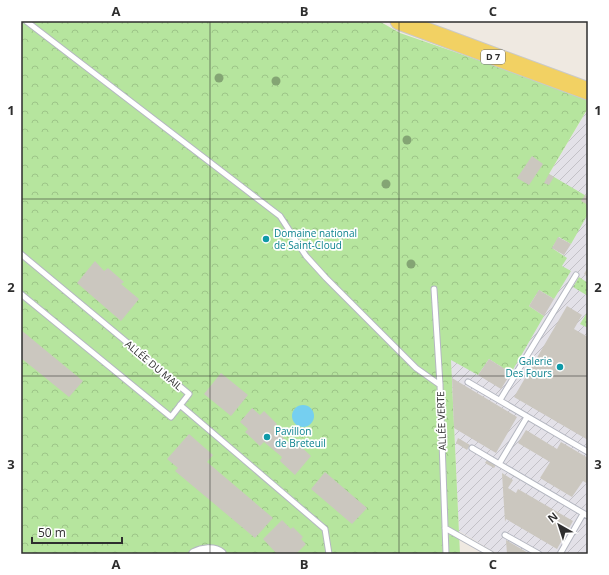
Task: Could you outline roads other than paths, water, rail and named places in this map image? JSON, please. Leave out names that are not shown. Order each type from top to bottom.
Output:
[{"type":"main road","name":"D 7","points":[[400,21],[588,91]]},
{"type":"street","points":[[194,554],[201,550],[219,552],[221,554]]},
{"type":"lane","points":[[26,21],[280,216],[306,256],[326,278],[416,368],[440,385]]},
{"type":"lane","name":"ALLÉE DU MAIL","points":[[21,254],[189,394],[171,417],[21,294]]},
{"type":"lane","points":[[500,400],[576,275]]},
{"type":"lane","name":"ALLÉE VERTE","points":[[434,289],[440,385],[446,554]]},
{"type":"lane","points":[[468,382],[588,452]]},
{"type":"lane","points":[[180,405],[325,529],[329,554]]},
{"type":"lane","points":[[499,464],[527,417]]},
{"type":"lane","points":[[472,448],[586,515],[560,554]]},
{"type":"lane","points":[[445,528],[491,554]]},
{"type":"lane","points":[[505,535],[539,554]]},
{"type":"water","points":[[303,405],[311,408],[314,416],[311,424],[303,427],[295,424],[292,416],[295,408]]},
{"type":"place","name":"Domaine national de Saint-Cloud","points":[[266,239]]},
{"type":"place","name":"Galerie Des Fours","points":[[560,367]]},
{"type":"place","name":"Pavillon de Breteuil","points":[[267,437]]}]
